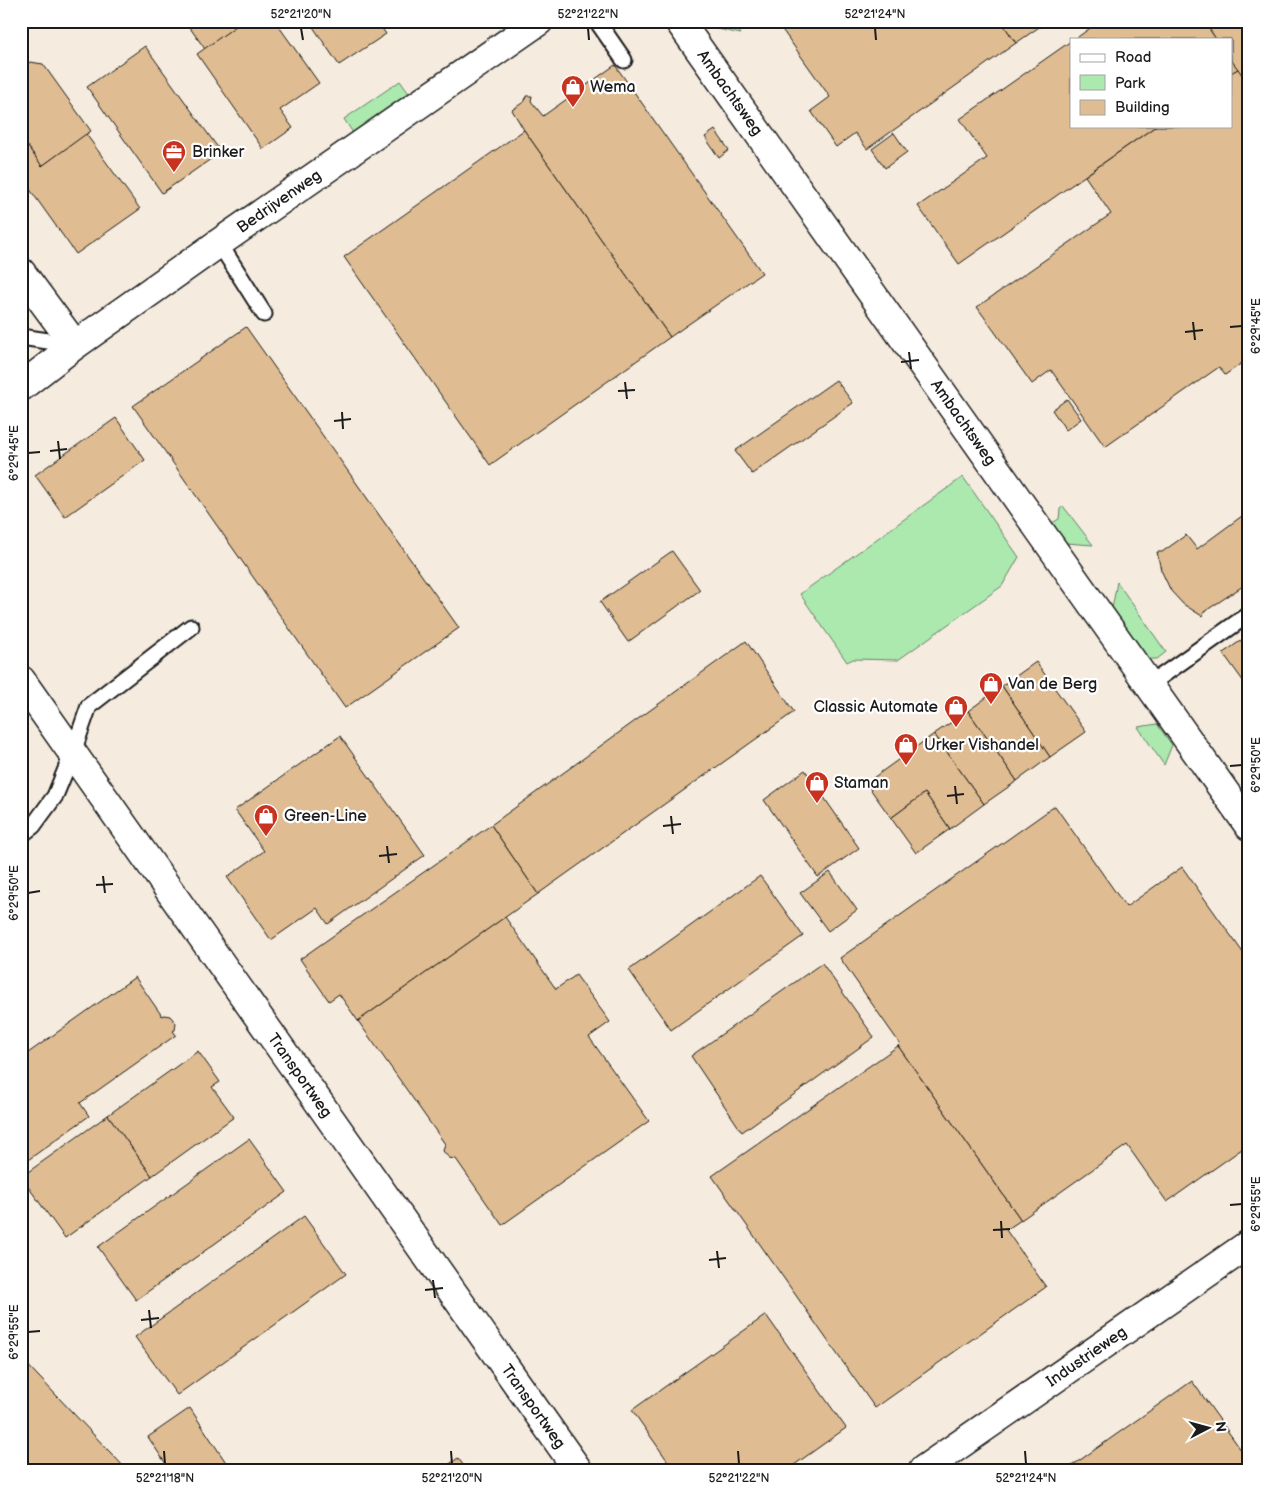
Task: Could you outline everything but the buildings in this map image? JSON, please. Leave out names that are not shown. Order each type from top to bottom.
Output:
[{"type":"street","name":"Bedrijvenweg","points":[[21,387],[74,345],[539,21]]},
{"type":"street","name":"Ambachtsweg","points":[[678,21],[1249,826]]},
{"type":"street","points":[[21,272],[74,345]]},
{"type":"street","name":"Transportweg","points":[[21,680],[578,1470]]},
{"type":"street","name":"Industrieweg","points":[[924,1470],[1249,1244]]},
{"type":"lane","points":[[598,21],[624,60]]},
{"type":"lane","points":[[219,244],[264,314]]},
{"type":"lane","points":[[21,337],[74,345]]},
{"type":"lane","points":[[1149,685],[1249,614]]},
{"type":"lane","points":[[21,835],[33,826],[55,796],[89,706],[191,627]]},
{"type":"shaded area","points":[[21,21],[1249,21],[1249,1470],[21,1470]]},
{"type":"green space","points":[[697,21],[733,21],[741,34],[708,27]]},
{"type":"green space","points":[[400,81],[410,95],[355,136],[344,119]]},
{"type":"green space","points":[[963,477],[1019,557],[1002,586],[898,660],[853,659],[847,662],[800,594]]},
{"type":"green space","points":[[1063,506],[1093,545],[1066,543],[1052,523],[1059,519],[1060,509]]},
{"type":"green space","points":[[1117,582],[1166,652],[1157,659],[1148,659],[1112,609]]},
{"type":"green space","points":[[1157,724],[1172,745],[1164,765],[1138,727]]},
{"type":"place","name":"Wema","points":[[573,108]]},
{"type":"place","name":"Brinker","points":[[174,173]]},
{"type":"place","name":"Van de Berg","points":[[991,705]]},
{"type":"place","name":"Classic Automate","points":[[956,728]]},
{"type":"place","name":"Urker Vishandel","points":[[906,766]]},
{"type":"place","name":"Staman","points":[[817,804]]},
{"type":"place","name":"Green-Line","points":[[266,837]]}]
